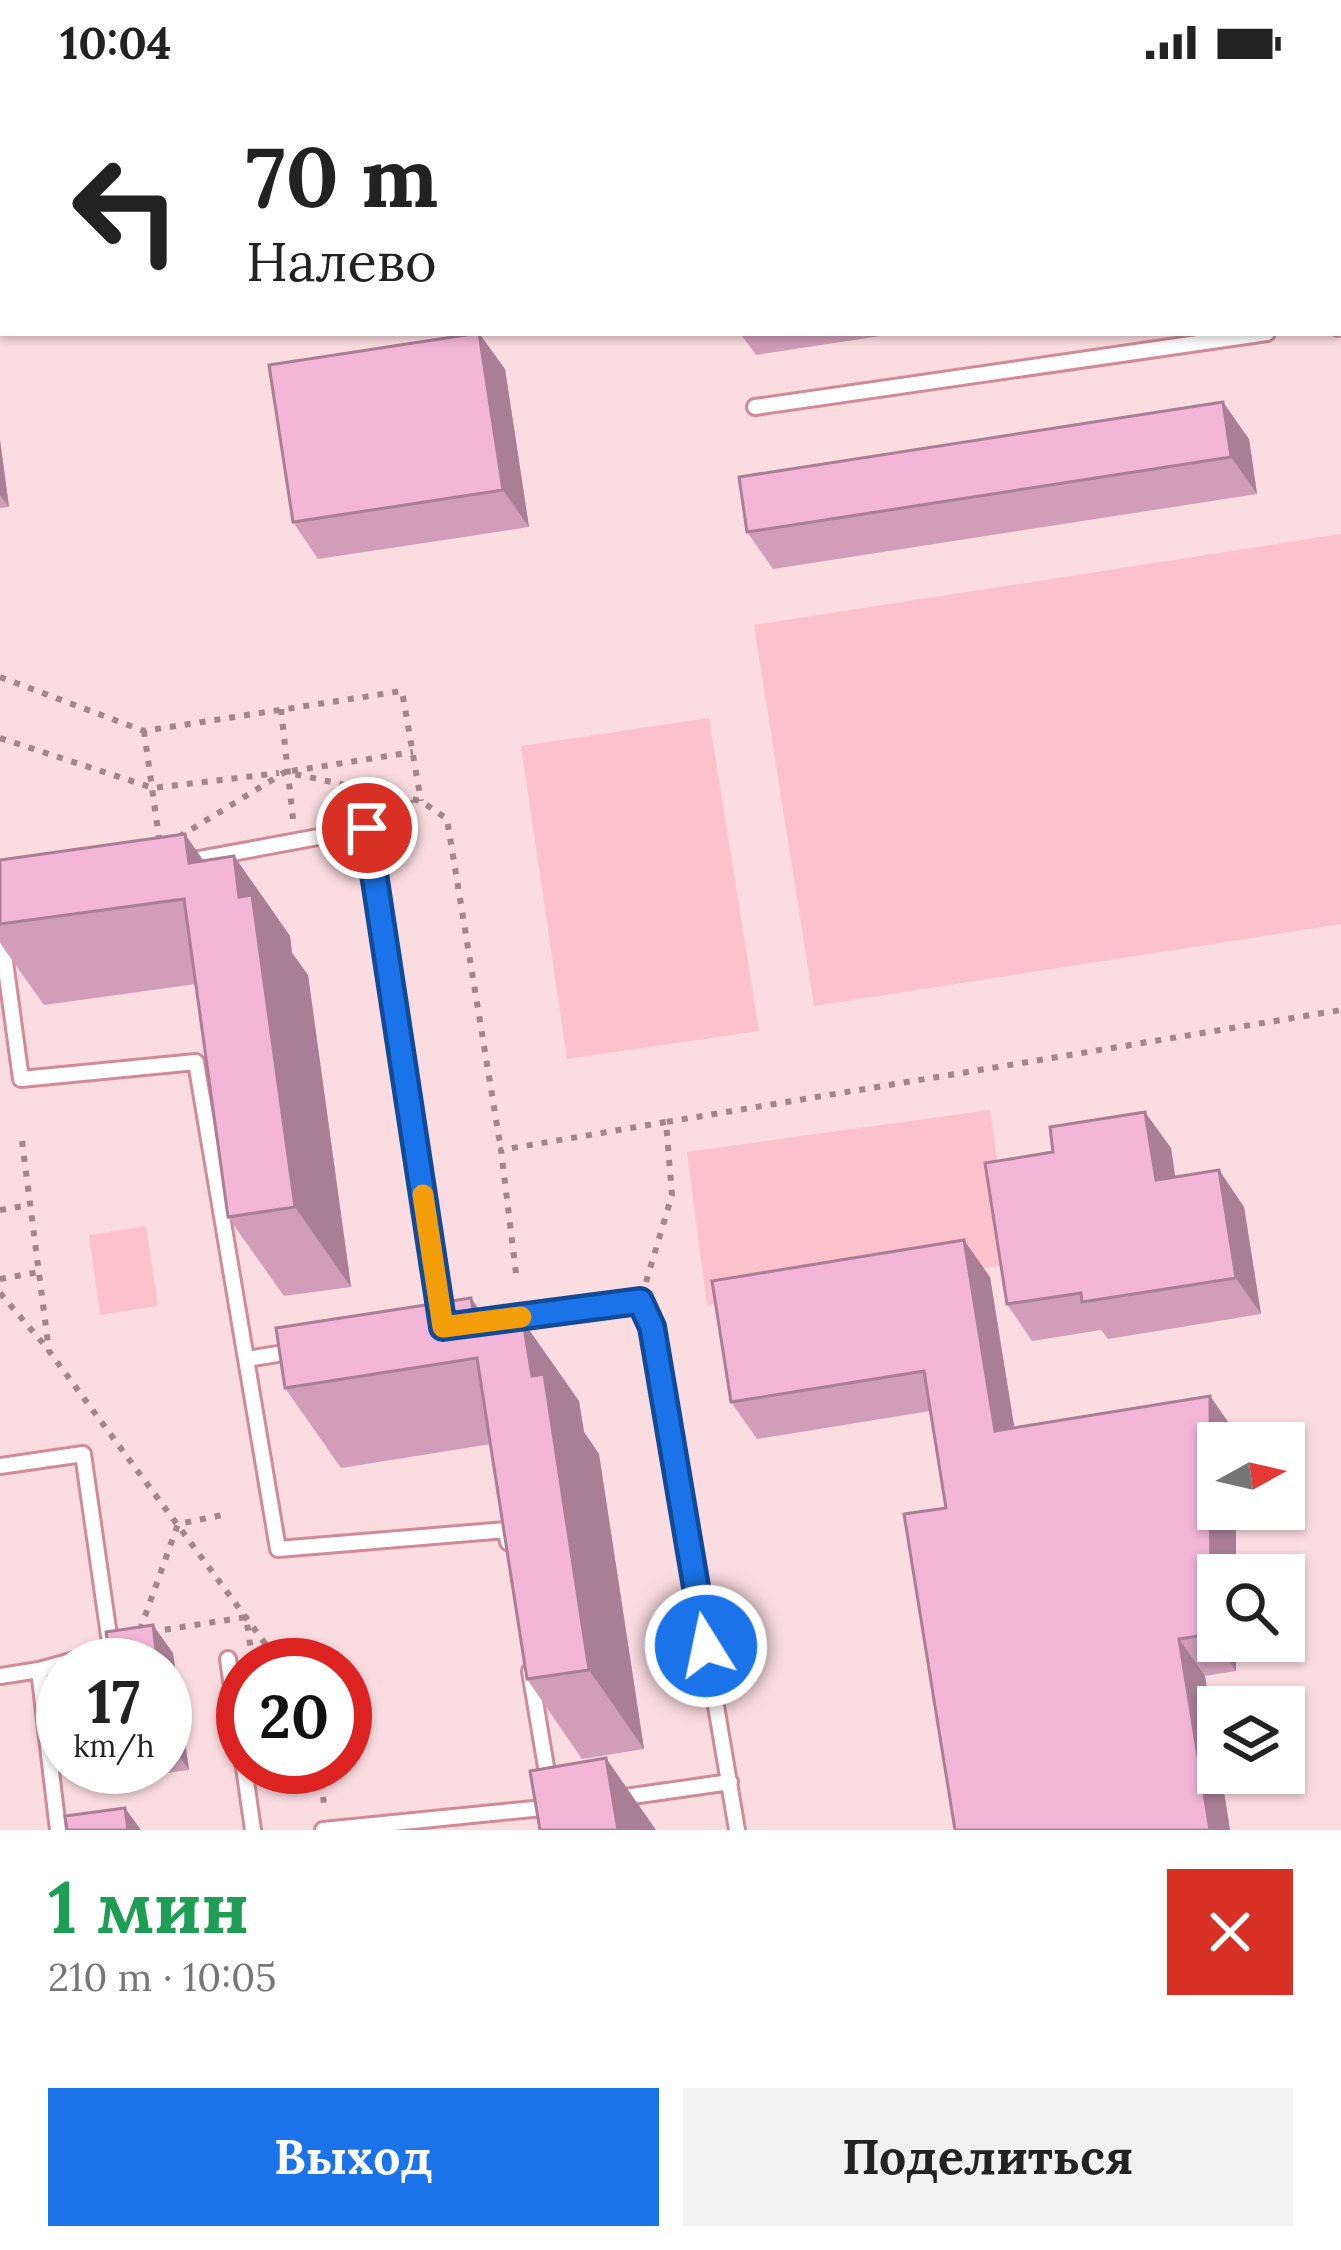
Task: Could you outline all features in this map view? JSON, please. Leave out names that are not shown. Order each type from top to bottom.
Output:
[{"type":"lane","points":[[755,407],[1247,336]]},
{"type":"lane","points":[[160,866],[367,828],[443,1327]]},
{"type":"lane","points":[[2,930],[21,1079],[196,1062],[278,1550],[506,1530],[510,1553]]},
{"type":"lane","points":[[422,1330],[640,1301],[652,1327],[737,1830]]},
{"type":"lane","points":[[247,1359],[313,1348]]},
{"type":"lane","points":[[0,1466],[83,1454],[109,1638]]},
{"type":"lane","points":[[525,1645],[556,1830]]},
{"type":"lane","points":[[0,1676],[36,1670]]},
{"type":"lane","points":[[597,1801],[730,1782]]},
{"type":"lane","points":[[54,1794],[58,1830]]},
{"type":"lane","points":[[247,1794],[253,1830]]},
{"type":"lane","points":[[325,1830],[575,1804]]},
{"type":"path","points":[[0,677],[144,731],[402,691],[421,801]]},
{"type":"path","points":[[281,710],[294,824]]},
{"type":"path","points":[[144,731],[160,848],[285,772],[421,801],[448,819],[516,1273]]},
{"type":"path","points":[[0,738],[153,788],[412,752]]},
{"type":"path","points":[[357,813],[421,801]]},
{"type":"path","points":[[501,1150],[1341,1010]]},
{"type":"path","points":[[640,1301],[672,1195],[666,1122]]},
{"type":"path","points":[[22,1141],[49,1351]]},
{"type":"path","points":[[0,1210],[30,1204]]},
{"type":"path","points":[[0,1279],[39,1272]]},
{"type":"path","points":[[0,1293],[49,1351],[262,1638]]},
{"type":"path","points":[[178,1524],[227,1514]]},
{"type":"path","points":[[178,1524],[138,1634],[247,1617]]},
{"type":"path","points":[[247,1617],[250,1638]]},
{"type":"path","points":[[322,1794],[325,1830]]},
{"type":"shaded area","points":[[1341,534],[1341,924],[814,1006],[754,625]]},
{"type":"shaded area","points":[[709,718],[759,1031],[567,1059],[521,746]]},
{"type":"shaded area","points":[[990,1110],[1012,1264],[707,1305],[687,1152]]},
{"type":"shaded area","points":[[146,1226],[158,1306],[100,1315],[89,1235]]},
{"type":"building","points":[[479,336],[503,490],[293,522],[269,365]]},
{"type":"building","points":[[1223,402],[1231,457],[747,532],[739,477]]},
{"type":"building","points":[[185,834],[189,863],[234,856],[239,897],[252,895],[295,1207],[228,1217],[184,899],[0,924],[0,860]]},
{"type":"building","points":[[1145,1112],[1156,1180],[1219,1170],[1236,1278],[1082,1302],[1081,1293],[1007,1304],[985,1163],[1053,1152],[1050,1127]]},
{"type":"building","points":[[964,1240],[995,1431],[1210,1396],[1210,1422],[1197,1422],[1197,1530],[1211,1530],[1211,1554],[1197,1554],[1197,1636],[1179,1639],[1197,1750],[1197,1794],[1204,1794],[1210,1830],[955,1830],[904,1514],[946,1508],[924,1371],[731,1402],[712,1281]]},
{"type":"building","points":[[471,1298],[476,1328],[523,1321],[532,1376],[544,1374],[589,1670],[527,1679],[477,1358],[285,1388],[276,1328]]},
{"type":"building","points":[[153,1625],[155,1638],[107,1638],[106,1632]]},
{"type":"building","points":[[606,1758],[618,1830],[540,1830],[530,1771]]},
{"type":"building","points":[[125,1808],[128,1830],[67,1830],[65,1816]]},
{"type":"slow traffic","points":[[423,1195],[443,1327],[521,1317]]},
{"type":"route","points":[[367,828],[443,1327],[640,1301],[652,1327],[706,1646]]}]
